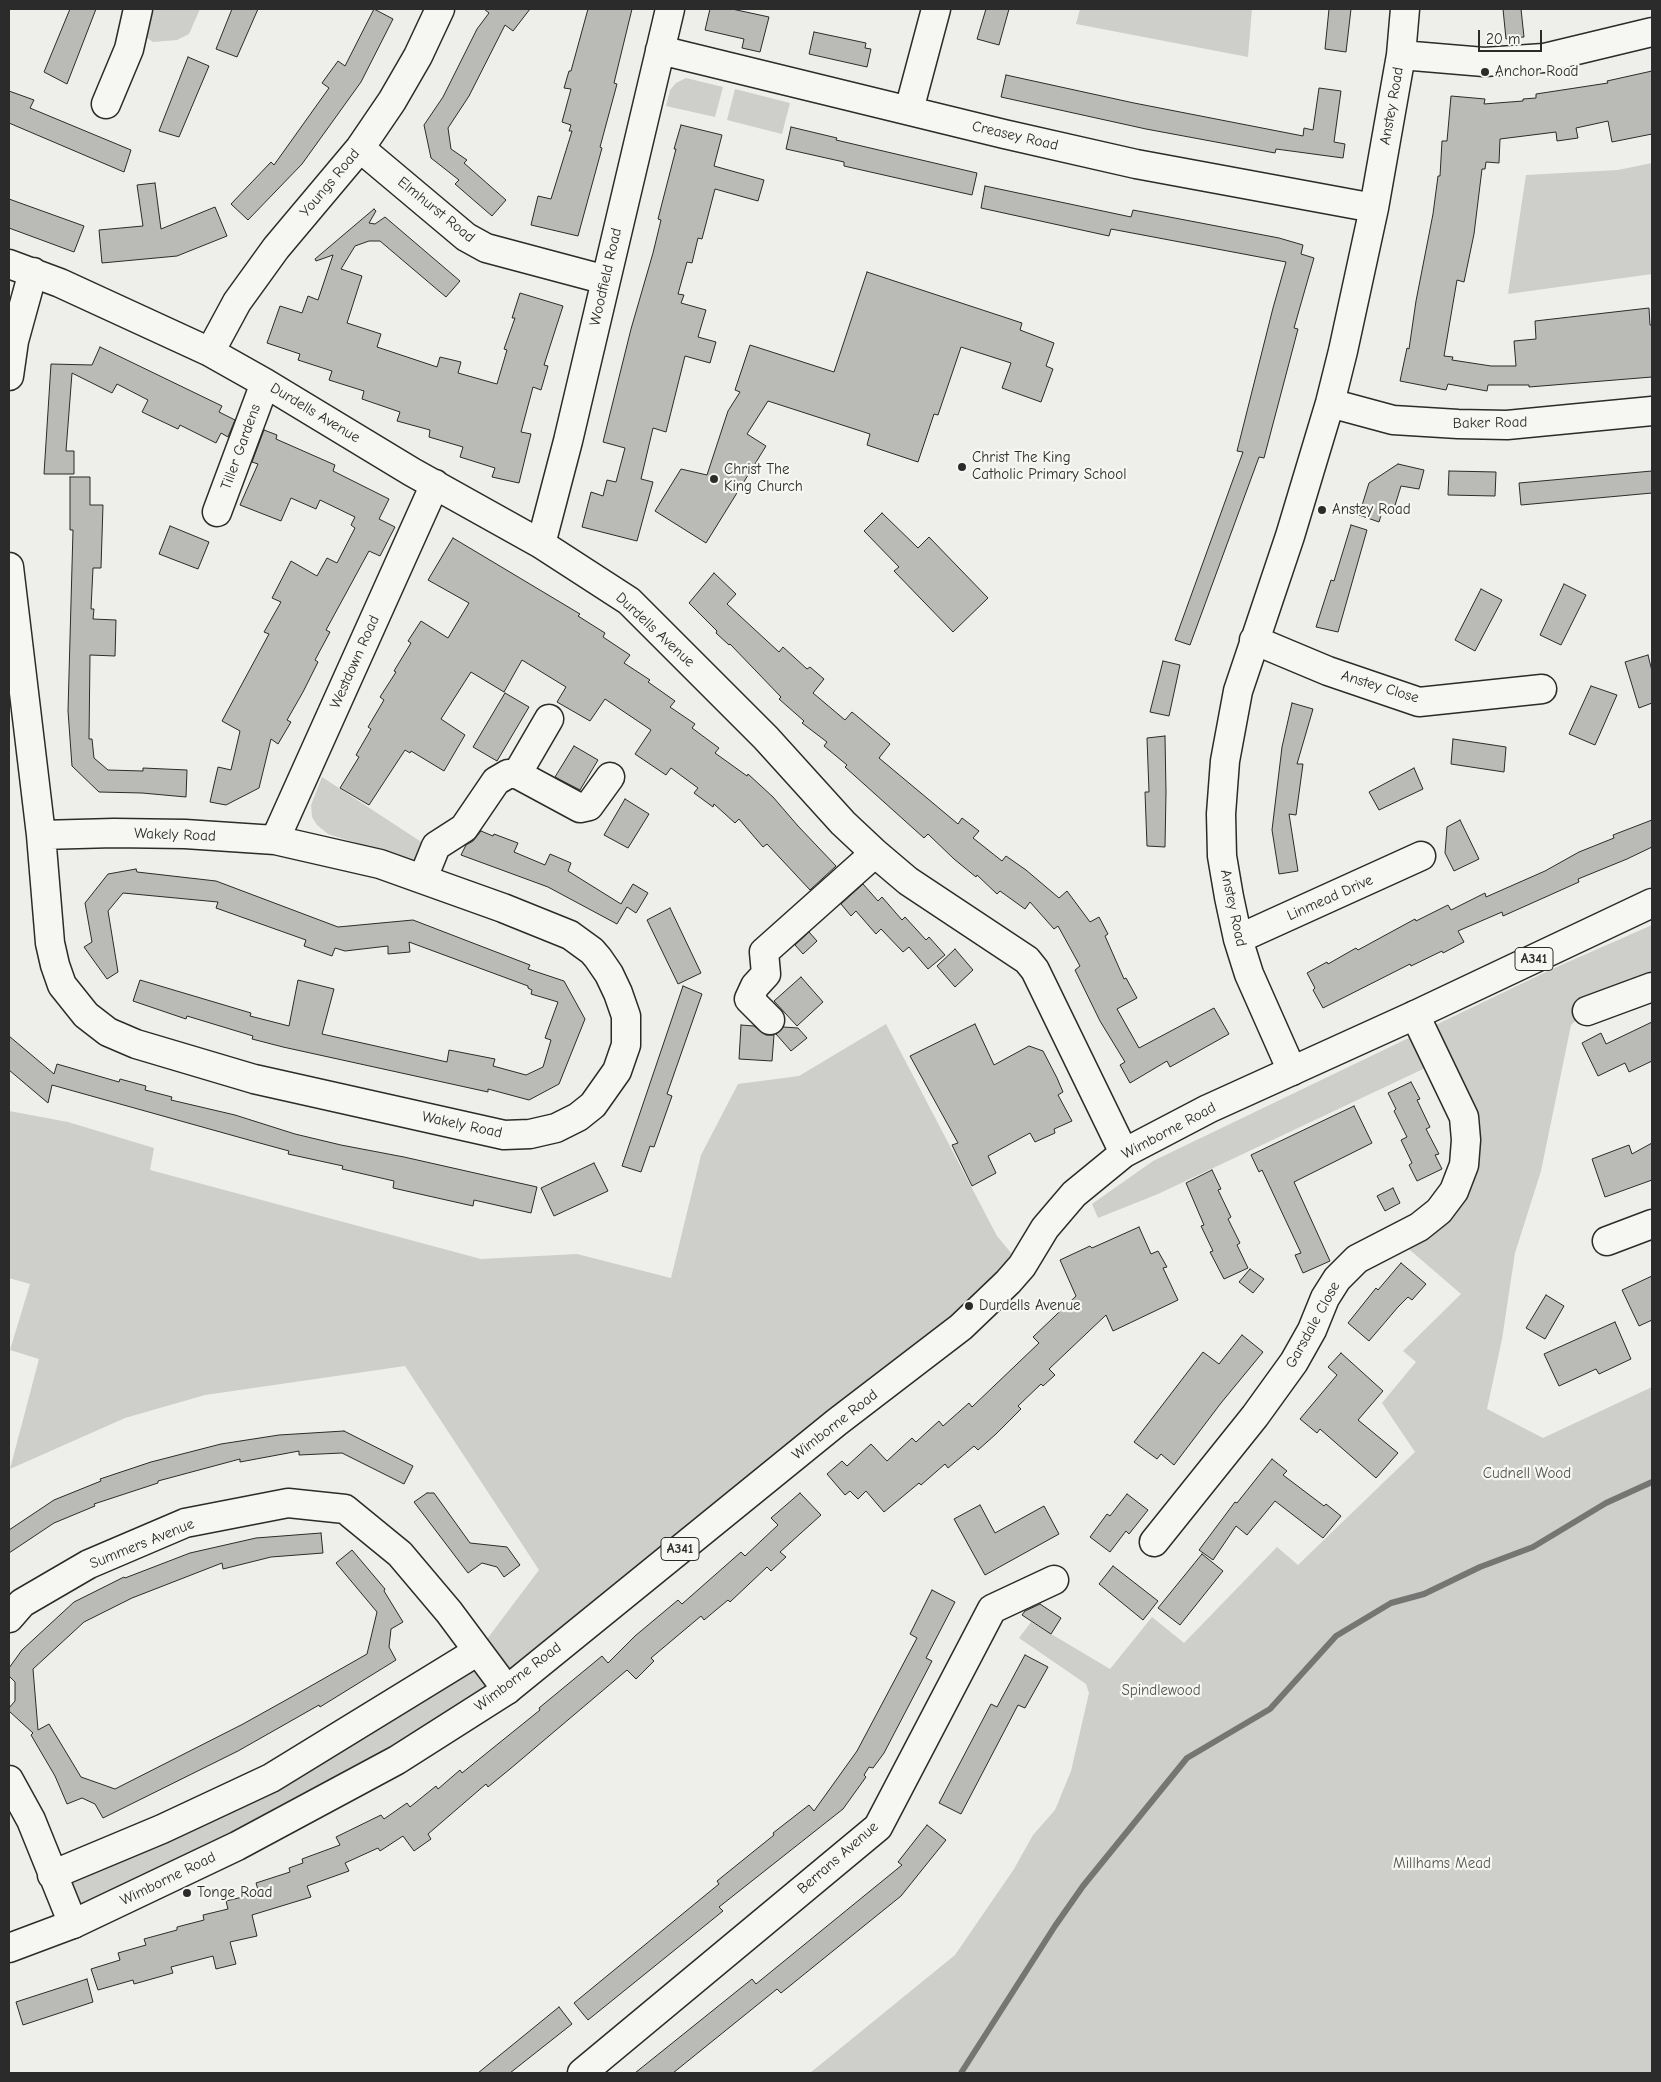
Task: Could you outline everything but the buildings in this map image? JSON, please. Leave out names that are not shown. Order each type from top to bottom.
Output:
[{"type":"street","points":[[106,104],[129,49],[138,9]]},
{"type":"street","name":"Youngs Road","points":[[210,352],[237,302],[276,248],[360,148],[418,56],[440,9]]},
{"type":"street","name":"Woodfield Road","points":[[541,544],[568,441],[670,9]]},
{"type":"street","points":[[909,110],[936,9]]},
{"type":"street","name":"Anstey Road","points":[[1292,1071],[1249,974],[1238,939],[1222,856],[1225,761],[1238,691],[1290,536],[1330,403],[1343,352],[1374,208],[1401,55],[1405,9]]},
{"type":"street","points":[[1401,55],[1484,62],[1544,58],[1652,32]]},
{"type":"street","name":"Creasey Road","points":[[660,50],[1004,134],[1136,164],[1374,208]]},
{"type":"street","name":"Elmhurst Road","points":[[360,148],[466,237],[486,248],[606,280]]},
{"type":"street","points":[[9,376],[21,268]]},
{"type":"street","name":"Durdells Avenue","points":[[21,268],[210,352],[541,544],[629,600],[766,738],[843,823],[875,853],[908,881],[1027,960],[1036,970],[1124,1153]]},
{"type":"street","name":"Tiller Gardens","points":[[217,512],[265,383]]},
{"type":"street","name":"Baker Road","points":[[1330,403],[1393,420],[1458,424],[1507,425],[1652,411]]},
{"type":"street","name":"Westdown Road","points":[[275,840],[435,484]]},
{"type":"street","name":"Wakely Road","points":[[9,567],[41,835],[50,943],[62,985],[86,1015],[108,1032],[136,1044],[254,1079],[504,1135],[530,1134],[556,1128],[578,1117],[593,1106],[606,1090],[617,1071],[626,1044],[626,1016],[618,992],[609,974],[592,951],[570,935],[422,878],[380,864],[275,840],[185,834],[41,835]]},
{"type":"street","name":"Anstey Close","points":[[1254,640],[1328,671],[1419,702],[1542,689]]},
{"type":"street","points":[[517,774],[549,719]]},
{"type":"street","points":[[422,878],[436,846],[464,828],[496,781],[508,774],[517,774],[580,808],[589,806],[610,777]]},
{"type":"street","points":[[770,1020],[749,999],[755,986],[766,974],[764,952],[875,853]]},
{"type":"street","name":"Linmead Drive","points":[[1238,939],[1421,856]]},
{"type":"street","name":"Wimborne Road","points":[[9,1948],[73,1924],[237,1846],[397,1760],[507,1690],[837,1422],[961,1327],[1022,1266],[1046,1228],[1074,1194],[1124,1153],[1208,1109],[1415,1015],[1652,903]]},
{"type":"street","points":[[1587,1011],[1652,986]]},
{"type":"street","name":"Garsdale Close","points":[[1154,1542],[1255,1416],[1294,1362],[1325,1298],[1337,1280],[1357,1259],[1419,1227],[1439,1210],[1454,1191],[1464,1165],[1466,1140],[1464,1118],[1415,1015]]},
{"type":"street","points":[[1607,1241],[1652,1224]]},
{"type":"street","name":"Summers Avenue","points":[[9,1618],[22,1604],[89,1564],[186,1523],[288,1503],[345,1509],[400,1554],[507,1690]]},
{"type":"street","name":"Berrans Avenue","points":[[582,2073],[878,1827],[992,1609],[1054,1580]]},
{"type":"street","points":[[52,1875],[162,1829],[271,1778],[478,1651]]},
{"type":"street","points":[[9,1780],[31,1820],[73,1924]]},
{"type":"green space","points":[[151,9],[200,9],[189,34],[177,40],[153,42],[146,37]]},
{"type":"green space","points":[[1080,9],[1252,9],[1248,57],[1076,24]]},
{"type":"green space","points":[[686,78],[723,87],[715,117],[666,106],[670,90],[676,83]]},
{"type":"green space","points":[[735,89],[790,103],[782,134],[727,120]]},
{"type":"green space","points":[[1652,163],[1652,274],[1508,294],[1526,175],[1618,170]]},
{"type":"green space","points":[[322,777],[426,845],[418,863],[328,834],[317,825],[312,817],[311,805]]},
{"type":"green space","points":[[1652,925],[1652,987],[1587,1011],[1571,1025],[1541,1171],[1515,1253],[1502,1339],[1487,1409],[1543,1438],[1652,1387],[1652,2073],[810,2073],[955,1955],[1014,1869],[1033,1835],[1055,1810],[1071,1771],[1089,1693],[1086,1684],[1019,1638],[1031,1622],[1110,1669],[1152,1617],[1184,1643],[1277,1547],[1298,1565],[1415,1452],[1382,1403],[1416,1362],[1403,1351],[1461,1294],[1396,1238],[1464,1165],[1438,1062],[1158,1194],[1098,1218],[1092,1204],[1153,1161],[1550,970]]},
{"type":"green space","points":[[886,1024],[997,1236],[1022,1266],[507,1690],[73,1924],[52,1875],[162,1829],[478,1651],[539,1570],[405,1366],[205,1395],[125,1418],[10,1469],[39,1359],[10,1350],[30,1284],[9,1278],[9,1111],[68,1122],[154,1148],[150,1170],[481,1259],[577,1254],[671,1278],[701,1155],[738,1084],[799,1076]]},
{"type":"waterway","points":[[961,2073],[1055,1926],[1083,1886],[1187,1758],[1270,1709],[1336,1636],[1391,1603],[1424,1594],[1480,1567],[1533,1547],[1606,1503],[1652,1482]]},
{"type":"place","name":"Anchor Road","points":[[1485,72]]},
{"type":"place","name":"Christ The King Catholic Primary School","points":[[962,467]]},
{"type":"place","name":"Christ The King Church","points":[[714,479]]},
{"type":"place","name":"Anstey Road","points":[[1322,510]]},
{"type":"place","name":"Durdells Avenue","points":[[969,1306]]},
{"type":"place","name":"Tonge Road","points":[[187,1893]]},
{"type":"park label","name":"Cudnell Wood","points":[[1527,1474]]},
{"type":"park label","name":"Spindlewood","points":[[1161,1691]]},
{"type":"park label","name":"Millhams Mead","points":[[1442,1864]]}]
